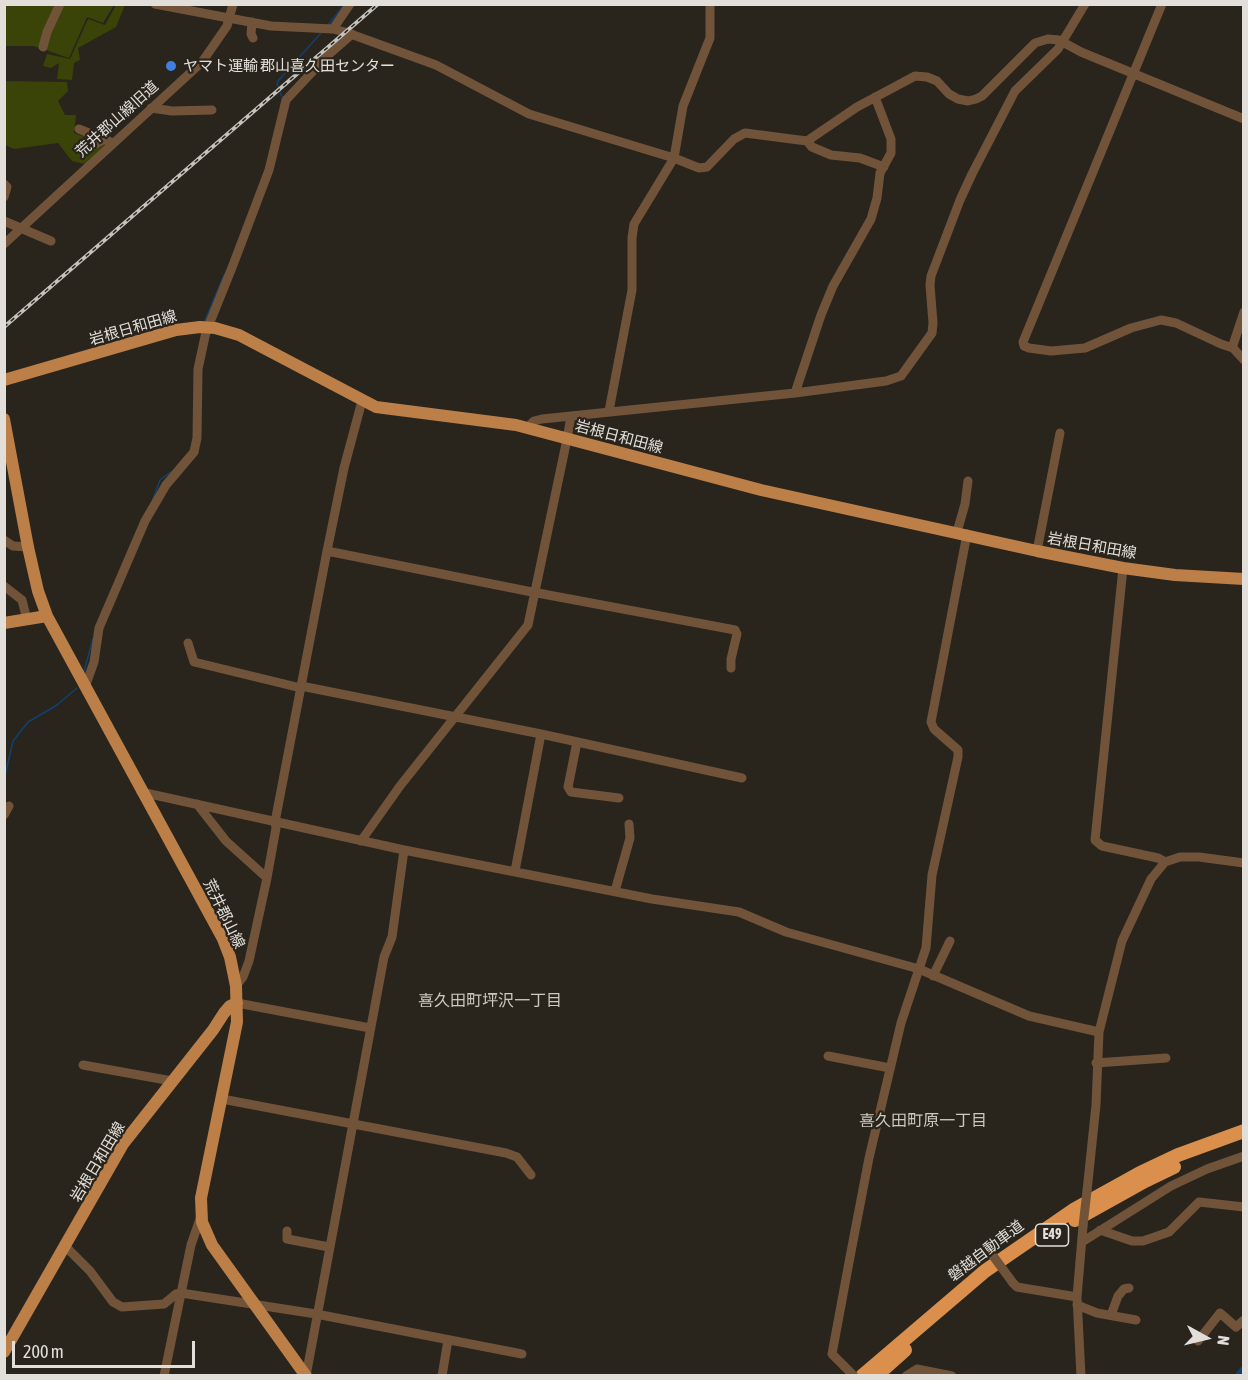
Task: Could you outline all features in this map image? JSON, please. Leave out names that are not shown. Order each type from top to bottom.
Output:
[{"type":"highway","name":"磐越自動車道","points":[[862,1376],[985,1271],[1094,1197],[1178,1155],[1244,1131]]},
{"type":"highway","name":"磐越自動車道","points":[[879,1373],[924,1332],[992,1278],[1077,1218],[1145,1181],[1244,1140]]},
{"type":"highway","points":[[850,1372],[918,1327]]},
{"type":"main road","name":"岩根日和田線","points":[[4,380],[176,330],[208,328],[239,335],[362,401],[376,406],[528,428],[761,490],[1037,551],[1175,575],[1244,579]]},
{"type":"main road","points":[[4,419],[28,547],[38,591],[47,616],[4,623]]},
{"type":"main road","name":"荒井郡山線","points":[[47,616],[84,688],[223,939],[230,957],[236,987],[236,1031],[201,1198],[201,1216],[212,1245],[306,1375]]},
{"type":"main road","name":"岩根日和田線","points":[[4,1352],[123,1144],[224,1013],[230,1006],[237,1003]]},
{"type":"street","points":[[43,47],[60,4]]},
{"type":"street","points":[[154,4],[282,27],[333,29],[352,34],[436,65],[529,114],[674,158],[693,168],[707,167],[734,139],[746,133],[807,141],[857,107],[909,78],[920,76],[937,81],[949,94],[958,99],[968,101],[976,99],[1035,42],[1055,39],[1081,52],[1244,119]]},
{"type":"street","name":"荒井郡山線旧道","points":[[4,244],[202,62],[220,37],[230,18],[233,4]]},
{"type":"street","points":[[333,29],[350,4]]},
{"type":"street","points":[[609,411],[632,290],[634,224],[674,158],[683,106],[710,38],[710,4]]},
{"type":"street","points":[[528,428],[537,420],[795,393],[892,380],[906,372],[932,333],[931,276],[960,200],[1015,91],[1054,54],[1085,4]]},
{"type":"street","points":[[1162,4],[1023,342],[1024,346],[1029,348],[1051,351],[1085,348],[1131,328],[1161,320],[1176,322],[1233,348],[1244,360]]},
{"type":"street","points":[[252,22],[253,38]]},
{"type":"street","points":[[84,688],[94,662],[99,628],[144,521],[166,485],[194,452],[197,438],[198,369],[208,328],[269,170],[286,100],[328,55],[352,34]]},
{"type":"street","points":[[795,393],[833,286],[871,219],[877,198],[880,173],[891,153],[892,142],[876,97]]},
{"type":"street","points":[[151,108],[180,112],[212,110]]},
{"type":"street","points":[[78,129],[113,143]]},
{"type":"street","points":[[85,150],[104,139]]},
{"type":"street","points":[[807,141],[812,147],[831,155],[866,160],[884,167]]},
{"type":"street","points":[[4,184],[7,187],[4,197]]},
{"type":"street","points":[[4,221],[51,241]]},
{"type":"street","points":[[1233,348],[1233,339],[1244,312]]},
{"type":"street","points":[[236,987],[249,961],[267,878],[276,828],[275,822],[327,550],[344,468],[362,401]]},
{"type":"street","points":[[361,841],[379,814],[526,628],[536,593],[570,416]]},
{"type":"street","points":[[1037,551],[1060,433]]},
{"type":"street","points":[[850,1372],[832,1354],[869,1158],[901,1023],[927,944],[932,875],[958,757],[958,750],[934,729],[931,722],[962,533],[968,481]]},
{"type":"street","points":[[4,540],[13,546],[28,547]]},
{"type":"street","points":[[327,550],[536,593],[735,630],[737,634],[731,668]]},
{"type":"street","points":[[1123,567],[1095,840],[1102,846],[1158,858],[1165,862]]},
{"type":"street","points":[[4,586],[22,600],[27,620]]},
{"type":"street","points":[[188,643],[194,662],[301,687],[541,734],[742,778]]},
{"type":"street","points":[[515,871],[541,734]]},
{"type":"street","points":[[577,742],[568,787],[571,792],[619,798]]},
{"type":"street","points":[[141,792],[404,850],[615,891],[738,912],[786,932],[919,969],[1029,1016],[1099,1032]]},
{"type":"street","points":[[197,804],[226,841],[267,878]]},
{"type":"street","points":[[615,891],[630,838],[629,824]]},
{"type":"street","points":[[306,1375],[370,1028],[384,957],[392,937],[404,850]]},
{"type":"street","points":[[1081,1376],[1077,1301],[1096,1105],[1096,1063],[1099,1032],[1122,941],[1151,879],[1165,862],[1188,856],[1244,863]]},
{"type":"street","points":[[933,976],[950,941]]},
{"type":"street","points":[[237,1003],[370,1028]]},
{"type":"street","points":[[828,1056],[890,1068]]},
{"type":"street","points":[[1096,1063],[1166,1058]]},
{"type":"street","points":[[83,1065],[172,1081]]},
{"type":"street","points":[[222,1099],[506,1153],[517,1157],[531,1175]]},
{"type":"street","points":[[1082,1242],[1171,1186],[1244,1156]]},
{"type":"street","points":[[1100,1230],[1131,1241],[1143,1241],[1169,1232],[1199,1202],[1244,1207]]},
{"type":"street","points":[[164,1376],[191,1245],[201,1216]]},
{"type":"street","points":[[287,1231],[287,1239],[329,1247]]},
{"type":"street","points":[[66,1247],[85,1266],[113,1302],[126,1307],[164,1304],[176,1294],[181,1293],[316,1314],[522,1354]]},
{"type":"street","points":[[987,1248],[1017,1287],[1077,1301],[1097,1313],[1136,1320]]},
{"type":"street","points":[[1111,1316],[1118,1296],[1124,1289],[1129,1288]]},
{"type":"street","points":[[1198,1341],[1220,1313],[1236,1327],[1244,1320]]},
{"type":"street","points":[[442,1376],[448,1340]]},
{"type":"street","points":[[906,1376],[917,1369],[952,1376]]},
{"type":"green space","points":[[5,5],[114,5],[103,23],[87,17],[69,58],[34,46],[5,46]]},
{"type":"green space","points":[[116,5],[125,5],[116,27],[78,48],[80,60],[74,63],[72,80],[57,79],[59,63],[51,68],[43,66],[47,54],[70,59],[88,19],[105,25]]},
{"type":"green space","points":[[4,81],[67,82],[68,91],[58,101],[65,115],[76,115],[74,133],[107,145],[85,164],[72,161],[58,143],[14,149],[5,145]]},
{"type":"waterway","points":[[328,25],[344,5]]},
{"type":"waterway","points":[[282,97],[278,81],[321,33]]},
{"type":"waterway","points":[[204,323],[224,275]]},
{"type":"waterway","points":[[153,499],[160,480],[171,472]]},
{"type":"waterway","points":[[84,671],[93,639]]},
{"type":"waterway","points":[[4,780],[13,741],[28,722],[57,705],[77,688]]},
{"type":"waterway","points":[[1240,1376],[1244,1371]]},
{"type":"railway","points":[[4,327],[378,4]]},
{"type":"place","name":"ヤマト運輸 郡山喜久田センター","points":[[171,66]]},
{"type":"district","name":"喜久田町坪沢一丁目","points":[[490,1001]]},
{"type":"district","name":"喜久田町原一丁目","points":[[923,1121]]}]
